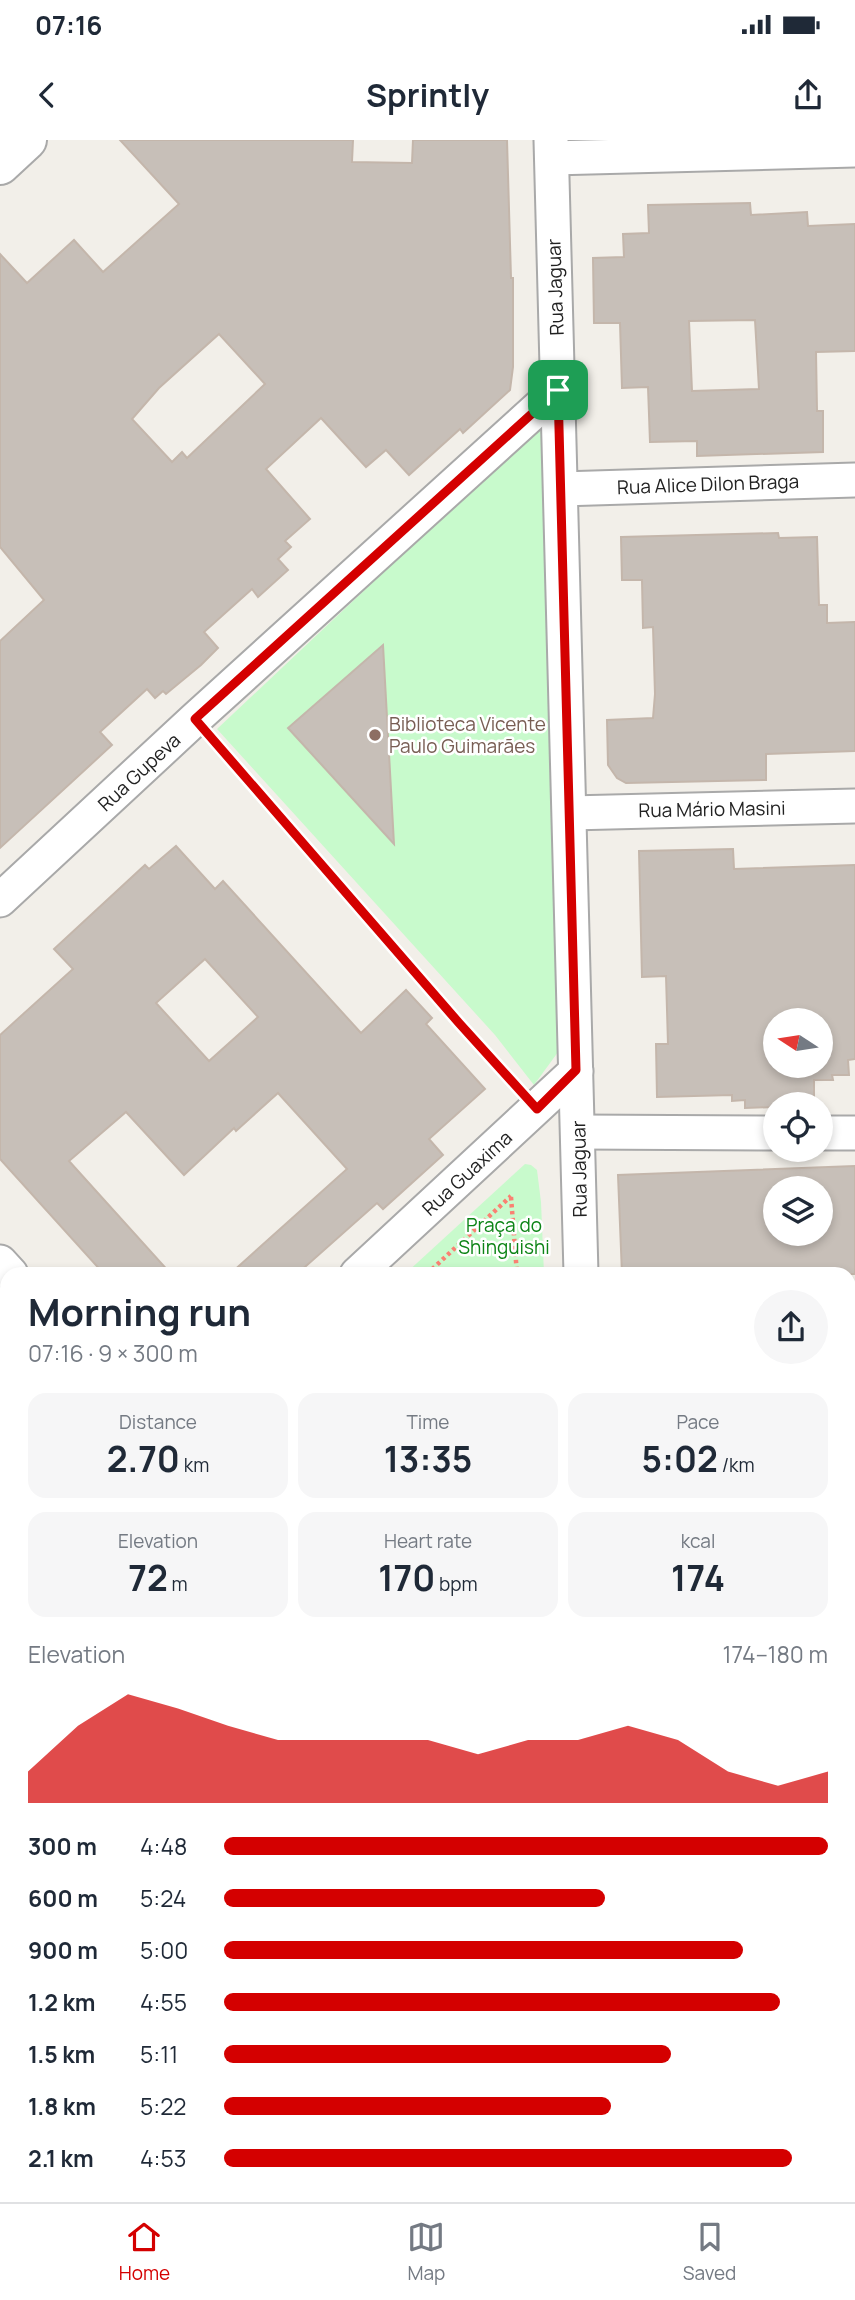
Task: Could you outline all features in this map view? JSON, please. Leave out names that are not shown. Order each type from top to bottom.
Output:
[{"type":"street","points":[[0,165],[27,140]]},
{"type":"street","points":[[551,149],[855,150]]},
{"type":"street","name":"Rua Jaguar","points":[[551,149],[582,1267]]},
{"type":"street","name":"Rua Gupeva","points":[[0,900],[558,390]]},
{"type":"street","name":"Rua Alice Dilon Braga","points":[[561,489],[855,480]]},
{"type":"street","name":"Rua Mário Masini","points":[[570,813],[855,806]]},
{"type":"street","name":"Rua Guaxima","points":[[365,1267],[576,1070]]},
{"type":"street","points":[[578,1132],[763,1133]]},
{"type":"street","points":[[833,1133],[855,1133]]},
{"type":"path","points":[[195,719],[537,1109]]},
{"type":"path","points":[[435,1267],[511,1196],[516,1267]]},
{"type":"green space","points":[[542,423],[561,1048],[534,1085],[495,1035],[217,729]]},
{"type":"green space","name":"Praça do Shinguishi","points":[[525,1164],[537,1170],[544,1267],[413,1267]]},
{"type":"building","points":[[120,140],[353,140],[352,162],[412,163],[413,140],[507,140],[513,278],[513,367],[510,390],[463,433],[460,429],[409,475],[386,450],[366,467],[321,418],[266,469],[310,519],[285,541],[291,547],[278,559],[288,570],[258,597],[252,589],[204,632],[218,648],[201,665],[166,694],[163,691],[155,698],[147,689],[100,732],[112,745],[0,848],[0,641],[44,600],[0,547],[0,254],[27,283],[74,240],[103,272],[179,204]],"holes":[[[219,334],[265,384],[187,458],[182,452],[172,462],[132,419],[159,388]]]},
{"type":"building","points":[[750,203],[751,215],[807,212],[808,226],[855,224],[855,351],[816,352],[817,411],[823,411],[823,452],[697,456],[697,441],[650,442],[648,387],[622,388],[620,323],[594,323],[593,258],[624,257],[623,234],[649,233],[648,205]],"holes":[[[755,320],[759,389],[692,391],[689,321]]]},
{"type":"building","points":[[778,533],[779,538],[817,537],[819,605],[827,605],[827,623],[855,622],[855,751],[766,754],[766,780],[626,783],[617,778],[608,765],[607,720],[653,718],[655,694],[653,627],[643,628],[642,580],[622,580],[621,537]]},
{"type":"building","points":[[383,645],[394,844],[288,728]]},
{"type":"building","points":[[176,846],[215,889],[223,881],[361,1033],[406,990],[432,1018],[426,1024],[485,1089],[429,1139],[443,1155],[383,1209],[377,1203],[305,1267],[238,1267],[347,1169],[278,1093],[236,1131],[234,1128],[184,1175],[126,1112],[69,1161],[165,1267],[98,1267],[0,1159],[0,1035],[73,969],[54,949],[145,865],[149,869]],"holes":[[[205,959],[258,1017],[209,1061],[156,1003]]]},
{"type":"building","points":[[733,849],[734,869],[855,865],[855,1059],[848,1060],[849,1075],[833,1075],[833,1008],[763,1008],[763,1078],[833,1080],[814,1080],[814,1092],[763,1092],[763,1107],[745,1108],[745,1100],[732,1101],[732,1095],[657,1097],[656,1044],[668,1044],[666,976],[642,977],[639,851]]},
{"type":"building","points":[[855,1166],[855,1267],[622,1267],[618,1175]]},
{"type":"place","name":"Biblioteca Vicente Paulo Guimarães","points":[[375,735]]},
{"type":"route","points":[[558,390],[576,1070],[537,1109],[195,719],[558,390]]}]
